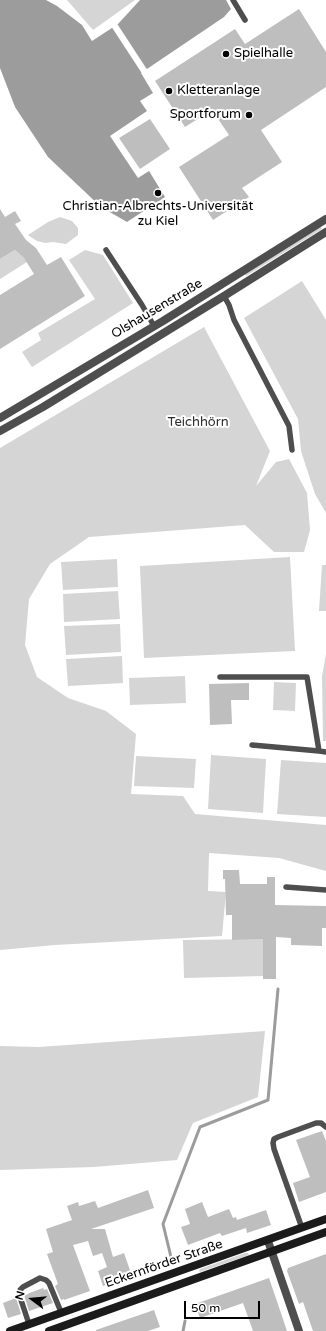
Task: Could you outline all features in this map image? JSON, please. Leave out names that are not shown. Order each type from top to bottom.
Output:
[{"type":"main road","name":"Eckernförder Straße","points":[[10,1331],[326,1219]]},
{"type":"main road","name":"Eckernförder Straße","points":[[49,1331],[326,1232]]},
{"type":"street","name":"Olshausenstraße","points":[[0,418],[154,326],[326,219]]},
{"type":"street","name":"Olshausenstraße","points":[[0,431],[43,407],[326,232]]},
{"type":"street","points":[[268,1240],[299,1331]]},
{"type":"lane","points":[[233,0],[246,20]]},
{"type":"lane","points":[[106,250],[154,326]]},
{"type":"lane","points":[[224,296],[230,305],[234,320],[289,426],[292,450]]},
{"type":"lane","points":[[220,677],[308,678],[319,751]]},
{"type":"lane","points":[[252,745],[326,752]]},
{"type":"lane","points":[[286,887],[326,890]]},
{"type":"lane","points":[[302,1228],[273,1143],[274,1139],[278,1137],[316,1123],[321,1122],[326,1127]]},
{"type":"lane","points":[[29,1324],[20,1297],[20,1290],[40,1278],[49,1283],[61,1312]]},
{"type":"green space","points":[[67,0],[135,0],[93,30]]},
{"type":"green space","points":[[60,217],[72,221],[78,228],[78,235],[66,244],[53,242],[45,243],[37,241],[28,235],[48,222]]},
{"type":"green space","points":[[320,226],[322,229],[246,276],[244,273]]},
{"type":"green space","points":[[15,250],[27,262],[0,279],[0,259]]},
{"type":"green space","points":[[85,250],[103,255],[133,303],[32,367],[22,352],[41,340],[38,333],[95,299],[69,260]]},
{"type":"green space","points":[[302,281],[326,320],[326,513],[315,494],[301,451],[298,419],[244,318]]},
{"type":"green space","name":"Teichhörn","points":[[204,327],[270,451],[256,486],[276,462],[289,459],[307,493],[310,530],[304,552],[274,552],[245,525],[89,537],[50,564],[29,599],[25,645],[37,677],[68,698],[106,711],[136,734],[131,794],[183,796],[195,814],[326,825],[326,871],[279,858],[209,853],[208,891],[226,892],[222,936],[55,945],[0,950],[0,448]]},
{"type":"green space","points":[[290,557],[295,651],[144,658],[140,566]]},
{"type":"green space","points":[[117,559],[118,587],[63,590],[61,562]]},
{"type":"green space","points":[[322,565],[326,565],[326,611],[319,611]]},
{"type":"green space","points":[[118,591],[120,619],[64,622],[63,594]]},
{"type":"green space","points":[[120,624],[121,652],[66,655],[64,626]]},
{"type":"green space","points":[[326,654],[326,741],[323,741],[322,676]]},
{"type":"green space","points":[[122,656],[123,683],[68,686],[66,659]]},
{"type":"green space","points":[[185,676],[186,703],[130,705],[129,678]]},
{"type":"green space","points":[[274,682],[296,683],[295,711],[273,710]]},
{"type":"green space","points":[[211,755],[266,759],[263,813],[208,809]]},
{"type":"green space","points":[[136,756],[196,759],[194,788],[134,786]]},
{"type":"green space","points":[[281,760],[326,763],[326,817],[277,814]]},
{"type":"green space","points":[[263,939],[263,976],[184,978],[183,940]]},
{"type":"green space","points":[[265,1031],[258,1097],[193,1123],[177,1160],[94,1167],[0,1170],[0,1046],[39,1047]]},
{"type":"green space","points":[[248,1253],[249,1255],[200,1272],[199,1271],[200,1269]]},
{"type":"shaded area","points":[[0,0],[46,0],[57,6],[82,25],[92,41],[118,24],[140,0],[226,0],[231,9],[224,17],[141,73],[153,93],[140,101],[147,111],[110,136],[138,178],[149,171],[165,197],[127,222],[101,207],[48,157],[15,107],[0,68]]},
{"type":"pier","points":[[116,22],[148,71],[143,75],[111,26]]},
{"type":"building","name":"Sportforum","points":[[299,9],[326,52],[326,87],[261,130],[282,162],[242,188],[249,197],[213,220],[179,167],[229,135],[212,110],[185,127],[155,81],[235,29],[245,44]]},
{"type":"building","points":[[150,119],[170,149],[140,169],[119,138]]},
{"type":"building","points":[[0,209],[5,217],[15,211],[21,221],[15,224],[26,240],[36,248],[47,265],[61,257],[85,296],[0,349],[0,295],[34,274],[24,258],[15,250],[0,259]]},
{"type":"building","points":[[249,683],[249,700],[231,700],[232,724],[210,725],[209,684]]},
{"type":"building","points":[[223,870],[239,870],[240,884],[267,884],[267,877],[275,877],[275,905],[326,906],[326,928],[322,928],[322,946],[291,945],[291,938],[276,937],[276,979],[263,979],[263,939],[232,940],[232,915],[226,915],[225,879],[223,879]]},
{"type":"building","points":[[322,1131],[326,1141],[326,1192],[299,1202],[293,1183],[310,1177],[296,1140]]},
{"type":"building","points":[[148,1190],[154,1208],[91,1229],[105,1229],[113,1257],[124,1253],[132,1276],[103,1286],[98,1271],[107,1267],[102,1253],[93,1256],[88,1241],[73,1245],[90,1291],[61,1300],[55,1286],[58,1284],[47,1254],[53,1252],[46,1229],[72,1220],[67,1206],[78,1202],[79,1206],[95,1201],[98,1208]]},
{"type":"building","points":[[202,1202],[208,1217],[229,1209],[233,1218],[236,1217],[237,1220],[266,1210],[271,1225],[247,1233],[246,1228],[222,1236],[220,1233],[188,1245],[181,1227],[190,1224],[185,1209]]},
{"type":"building","points":[[326,1254],[326,1331],[313,1331],[303,1302],[299,1304],[287,1271],[288,1268]]},
{"type":"building","points":[[269,1278],[287,1331],[253,1331],[243,1303],[200,1318],[195,1304]]},
{"type":"building","points":[[43,1288],[44,1290],[47,1289],[53,1303],[29,1311],[24,1295]]},
{"type":"building","points":[[16,1298],[21,1314],[8,1318],[3,1303]]},
{"type":"building","points":[[154,1310],[160,1327],[148,1331],[96,1331],[96,1330]]},
{"type":"waterway","points":[[171,1257],[163,1224],[200,1127],[268,1100],[278,989]]},
{"type":"waterway","points":[[183,1331],[185,1321]]},
{"type":"place","name":"Spielhalle","points":[[226,54]]},
{"type":"place","name":"Kletteranlage","points":[[169,91]]},
{"type":"place","name":"Sportforum","points":[[249,115]]},
{"type":"place","name":"Christian-Albrechts-Universität zu Kiel","points":[[158,193]]}]
